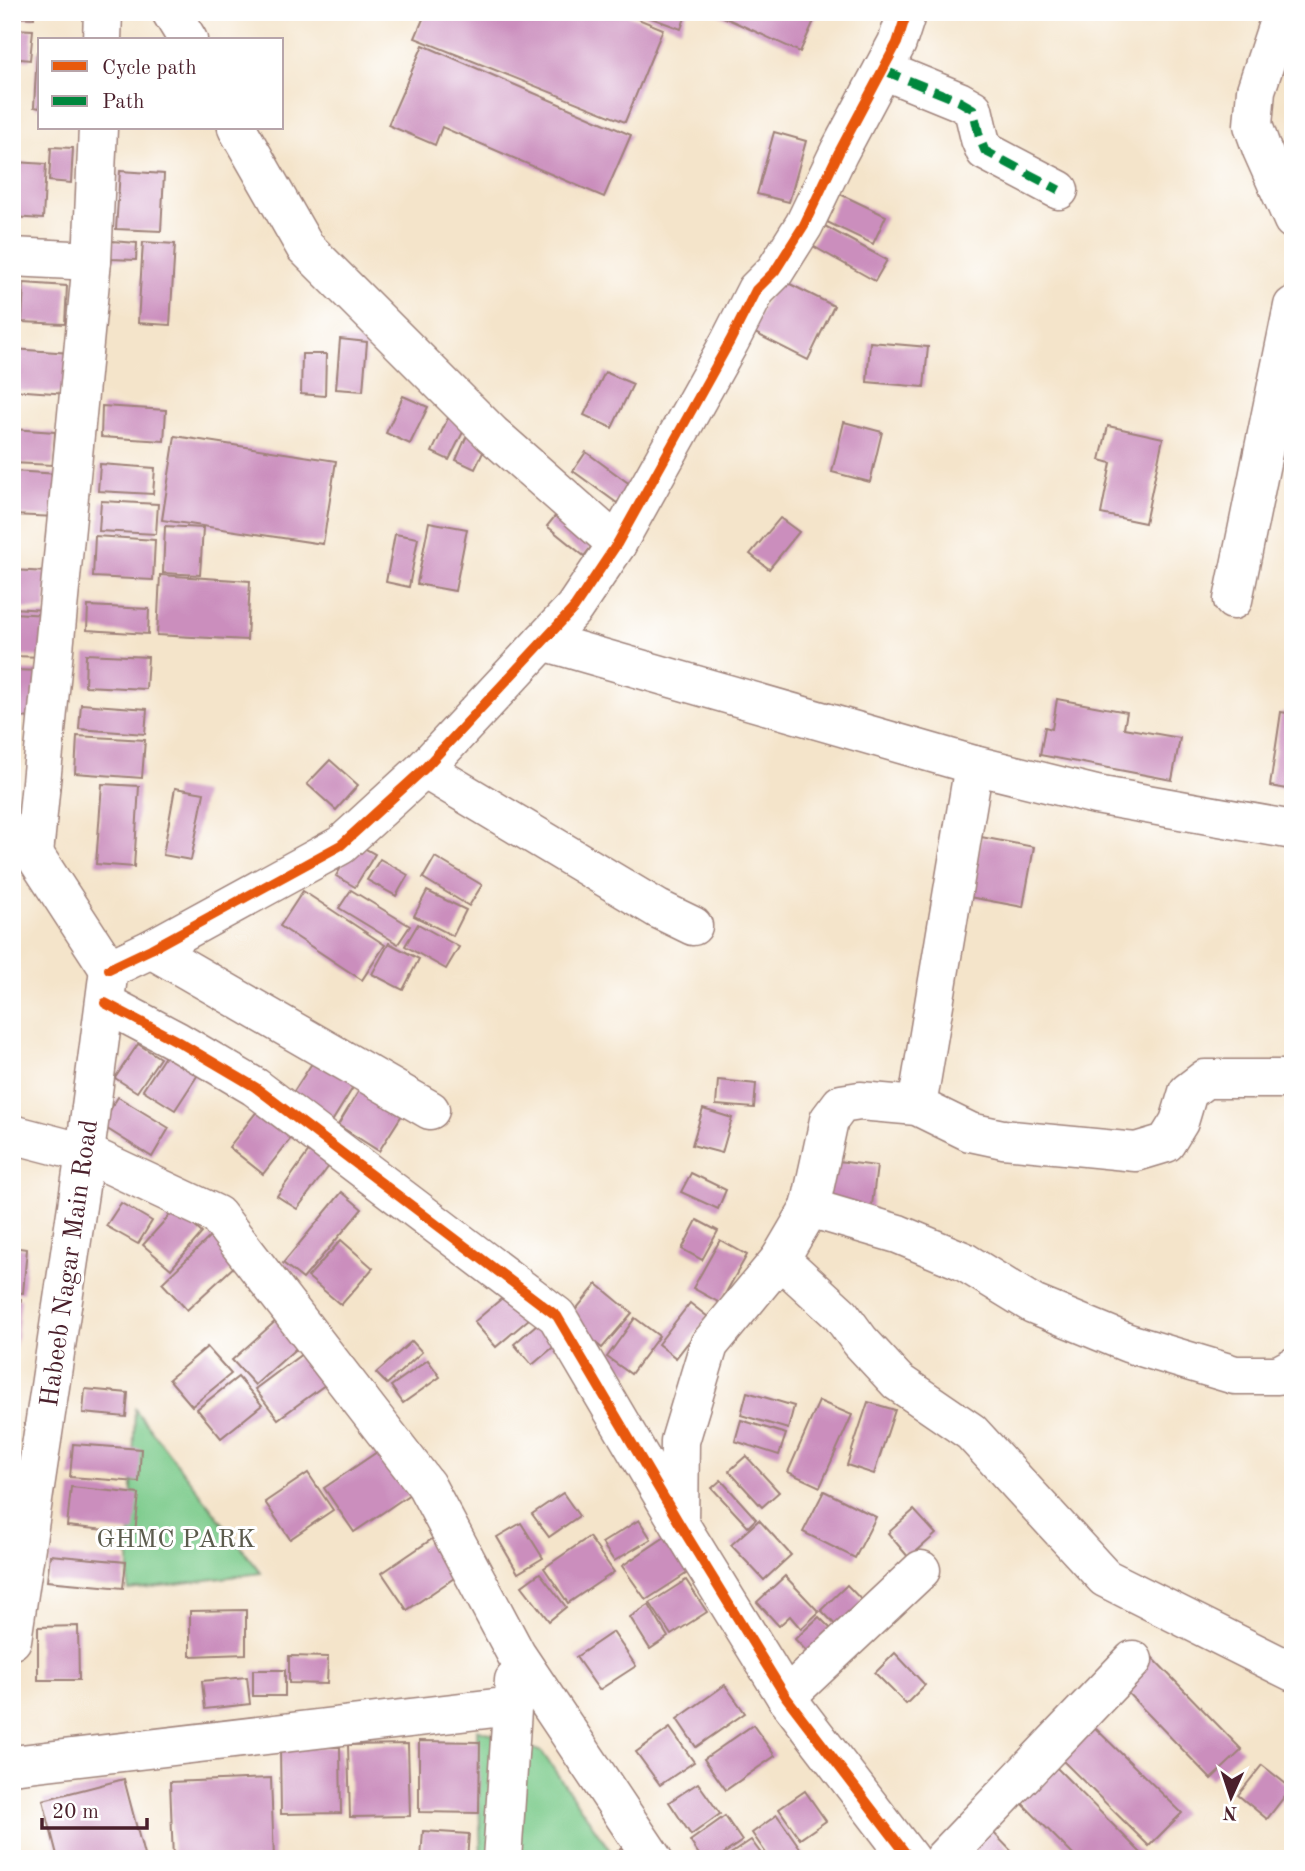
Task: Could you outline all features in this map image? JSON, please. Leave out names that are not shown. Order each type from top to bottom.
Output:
[{"type":"street","points":[[102,38],[103,12]]},
{"type":"street","points":[[171,12],[187,38]]},
{"type":"street","points":[[107,986],[151,949],[341,845],[424,769],[574,608],[617,544],[756,290],[775,271],[804,225],[839,152],[897,44],[907,12]]},
{"type":"street","points":[[1282,12],[1255,90],[1253,125],[1293,220]]},
{"type":"street","points":[[883,70],[973,109],[985,151],[1059,190]]},
{"type":"street","points":[[98,130],[92,261],[23,842],[107,986],[177,1041],[255,1087],[558,1315],[679,1523],[786,1697],[910,1859]]},
{"type":"street","points":[[238,130],[305,247],[492,434],[617,544]]},
{"type":"street","points":[[12,257],[92,261]]},
{"type":"street","points":[[1233,600],[1293,306]]},
{"type":"street","points":[[543,641],[974,765],[1096,795],[1293,830]]},
{"type":"street","points":[[917,1105],[974,765]]},
{"type":"street","points":[[424,769],[658,909],[692,926]]},
{"type":"street","points":[[151,949],[430,1110]]},
{"type":"street","name":"Habeeb Nagar Main Road","points":[[12,1640],[85,1153],[107,986]]},
{"type":"street","points":[[679,1523],[680,1441],[709,1345],[780,1259],[810,1208],[829,1120],[841,1104],[860,1101],[917,1105],[970,1132],[1003,1139],[1136,1152],[1166,1143],[1179,1122],[1188,1092],[1205,1079],[1293,1079]]},
{"type":"street","points":[[12,1133],[85,1153],[217,1215],[426,1485],[516,1654],[653,1859]]},
{"type":"street","points":[[810,1208],[898,1234],[963,1261],[1033,1304],[1128,1343],[1235,1375],[1288,1376]]},
{"type":"street","points":[[780,1259],[841,1315],[860,1341],[898,1382],[971,1432],[1105,1578],[1293,1672]]},
{"type":"street","points":[[786,1697],[921,1570]]},
{"type":"street","points":[[502,1859],[516,1654]]},
{"type":"street","points":[[943,1859],[1133,1660]]},
{"type":"street","points":[[12,1765],[512,1706]]},
{"type":"green space","name":"GHMC PARK","points":[[135,1409],[261,1573],[128,1590]]},
{"type":"green space","points":[[477,1729],[542,1752],[616,1859],[481,1859]]},
{"type":"building","points":[[12,12],[34,12],[34,18],[12,17]]},
{"type":"building","points":[[426,12],[621,12],[663,29],[625,122],[415,38]]},
{"type":"building","points":[[635,12],[687,12],[681,29]]},
{"type":"building","points":[[721,12],[818,12],[800,52],[719,15]]},
{"type":"building","points":[[12,29],[33,30],[30,60],[12,58]]},
{"type":"building","points":[[423,45],[631,135],[604,197],[442,127],[435,145],[388,125]]},
{"type":"building","points":[[37,52],[38,52],[38,108],[34,107]]},
{"type":"building","points":[[774,132],[806,141],[789,202],[757,194]]},
{"type":"building","points":[[51,147],[73,148],[71,183],[49,181]]},
{"type":"building","points":[[16,162],[46,164],[43,219],[12,217]]},
{"type":"building","points":[[120,171],[164,174],[161,231],[116,229]]},
{"type":"building","points":[[840,194],[886,216],[873,244],[827,222]]},
{"type":"building","points":[[823,225],[887,260],[875,281],[811,245]]},
{"type":"building","points":[[111,241],[137,243],[136,260],[111,259]]},
{"type":"building","points":[[143,242],[175,244],[170,325],[138,323]]},
{"type":"building","points":[[778,278],[834,306],[808,360],[751,331]]},
{"type":"building","points":[[24,283],[67,286],[65,324],[22,322]]},
{"type":"building","points":[[340,339],[367,342],[363,391],[336,389]]},
{"type":"building","points":[[870,342],[928,347],[924,387],[867,382]]},
{"type":"building","points":[[12,349],[71,353],[68,394],[12,390]]},
{"type":"building","points":[[302,354],[326,354],[325,396],[301,394]]},
{"type":"building","points":[[605,372],[633,384],[612,428],[584,415]]},
{"type":"building","points":[[403,396],[428,407],[410,444],[386,433]]},
{"type":"building","points":[[102,406],[166,410],[164,441],[101,437]]},
{"type":"building","points":[[448,418],[466,426],[449,460],[432,452]]},
{"type":"building","points":[[844,422],[882,432],[870,482],[832,472]]},
{"type":"building","points":[[1108,426],[1163,438],[1145,523],[1101,514],[1111,463],[1100,460]]},
{"type":"building","points":[[12,429],[55,432],[53,465],[12,463]]},
{"type":"building","points":[[468,433],[488,442],[475,469],[456,460]]},
{"type":"building","points":[[175,436],[336,461],[323,544],[162,520]]},
{"type":"building","points":[[586,452],[631,485],[617,503],[573,471]]},
{"type":"building","points":[[100,464],[155,468],[153,494],[98,491]]},
{"type":"building","points":[[12,471],[59,474],[57,517],[12,515]]},
{"type":"building","points":[[101,501],[158,504],[156,534],[99,531]]},
{"type":"building","points":[[565,504],[602,533],[584,556],[547,526]]},
{"type":"building","points":[[780,518],[799,532],[769,569],[750,554]]},
{"type":"building","points":[[429,522],[467,529],[455,591],[417,584]]},
{"type":"building","points":[[165,526],[203,528],[200,575],[163,573]]},
{"type":"building","points":[[395,534],[418,538],[409,587],[386,582]]},
{"type":"building","points":[[95,536],[155,540],[153,580],[93,577]]},
{"type":"building","points":[[12,570],[47,572],[45,610],[12,608]]},
{"type":"building","points":[[160,575],[250,581],[247,640],[157,635]]},
{"type":"building","points":[[88,606],[149,609],[148,634],[87,630]]},
{"type":"building","points":[[12,613],[47,615],[45,657],[12,656]]},
{"type":"building","points":[[86,654],[148,657],[146,689],[85,686]]},
{"type":"building","points":[[12,670],[41,671],[39,718],[12,717]]},
{"type":"building","points":[[1057,699],[1127,712],[1124,728],[1180,738],[1172,780],[1040,755],[1045,727],[1052,729]]},
{"type":"building","points":[[81,704],[147,709],[145,734],[79,729]]},
{"type":"building","points":[[1281,712],[1293,714],[1293,790],[1270,786]]},
{"type":"building","points":[[77,736],[145,740],[142,778],[75,773]]},
{"type":"building","points":[[330,760],[358,785],[336,810],[307,784]]},
{"type":"building","points":[[102,784],[139,786],[134,867],[96,864]]},
{"type":"building","points":[[175,788],[204,793],[191,860],[163,855]]},
{"type":"building","points":[[981,837],[1034,847],[1023,907],[969,897]]},
{"type":"building","points":[[355,843],[375,854],[355,887],[336,876]]},
{"type":"building","points":[[435,857],[482,885],[469,906],[423,878]]},
{"type":"building","points":[[380,859],[408,875],[396,896],[367,880]]},
{"type":"building","points":[[351,890],[410,926],[398,944],[339,908]]},
{"type":"building","points":[[303,891],[385,945],[362,980],[280,926]]},
{"type":"building","points":[[427,891],[466,910],[453,936],[414,916]]},
{"type":"building","points":[[418,924],[459,947],[446,969],[405,946]]},
{"type":"building","points":[[389,943],[419,959],[403,990],[372,974]]},
{"type":"building","points":[[138,1044],[160,1058],[137,1092],[115,1078]]},
{"type":"building","points":[[167,1053],[199,1073],[175,1110],[143,1090]]},
{"type":"building","points":[[316,1057],[357,1081],[328,1128],[287,1102]]},
{"type":"building","points":[[718,1080],[756,1084],[754,1108],[716,1105]]},
{"type":"building","points":[[365,1081],[407,1107],[379,1151],[338,1125]]},
{"type":"building","points":[[118,1097],[169,1128],[152,1157],[101,1125]]},
{"type":"building","points":[[265,1101],[299,1128],[263,1174],[229,1147]]},
{"type":"building","points":[[703,1109],[732,1118],[722,1153],[692,1145]]},
{"type":"building","points":[[312,1147],[332,1162],[297,1209],[277,1196]]},
{"type":"building","points":[[830,1160],[877,1166],[871,1213],[824,1207]]},
{"type":"building","points":[[691,1173],[726,1190],[718,1209],[681,1192]]},
{"type":"building","points":[[342,1192],[362,1209],[303,1279],[283,1263]]},
{"type":"building","points":[[121,1203],[152,1221],[138,1244],[106,1226]]},
{"type":"building","points":[[175,1209],[202,1233],[171,1269],[143,1245]]},
{"type":"building","points":[[697,1220],[718,1231],[702,1260],[682,1249]]},
{"type":"building","points":[[212,1235],[238,1263],[187,1310],[162,1283]]},
{"type":"building","points":[[341,1240],[373,1268],[341,1305],[308,1277]]},
{"type":"building","points":[[720,1240],[747,1255],[720,1303],[693,1288]]},
{"type":"building","points":[[12,1247],[27,1249],[23,1293],[12,1292]]},
{"type":"building","points":[[597,1284],[632,1313],[602,1348],[567,1320]]},
{"type":"building","points":[[507,1294],[529,1319],[496,1347],[474,1322]]},
{"type":"building","points":[[12,1298],[21,1299],[16,1346],[12,1346]]},
{"type":"building","points":[[690,1303],[708,1317],[676,1358],[658,1344]]},
{"type":"building","points":[[544,1318],[563,1339],[532,1365],[514,1344]]},
{"type":"building","points":[[635,1318],[659,1336],[631,1374],[607,1357]]},
{"type":"building","points":[[278,1319],[301,1344],[255,1385],[232,1360]]},
{"type":"building","points":[[412,1341],[422,1352],[387,1384],[376,1373]]},
{"type":"building","points":[[207,1347],[231,1374],[192,1406],[169,1379]]},
{"type":"building","points":[[310,1348],[333,1379],[278,1419],[255,1389]]},
{"type":"building","points":[[428,1360],[440,1377],[403,1403],[391,1386]]},
{"type":"building","points":[[238,1377],[262,1405],[221,1438],[197,1409]]},
{"type":"building","points":[[85,1389],[128,1393],[126,1417],[83,1413]]},
{"type":"building","points":[[747,1392],[794,1406],[788,1429],[741,1415]]},
{"type":"building","points":[[819,1401],[852,1415],[820,1487],[788,1472]]},
{"type":"building","points":[[868,1402],[895,1410],[874,1474],[847,1465]]},
{"type":"building","points":[[741,1420],[786,1434],[779,1455],[735,1441]]},
{"type":"building","points":[[73,1444],[141,1449],[139,1482],[70,1477]]},
{"type":"building","points":[[383,1448],[413,1492],[354,1532],[324,1488]]},
{"type":"building","points":[[746,1456],[779,1492],[762,1507],[729,1471]]},
{"type":"building","points":[[308,1473],[333,1510],[290,1539],[265,1502]]},
{"type":"building","points":[[721,1480],[756,1519],[748,1527],[712,1488]]},
{"type":"building","points":[[71,1487],[139,1494],[135,1533],[67,1526]]},
{"type":"building","points":[[824,1491],[876,1517],[855,1558],[803,1532]]},
{"type":"building","points":[[563,1493],[579,1516],[549,1537],[532,1514]]},
{"type":"building","points":[[914,1510],[936,1534],[909,1558],[888,1533]]},
{"type":"building","points":[[639,1520],[651,1539],[614,1561],[602,1543]]},
{"type":"building","points":[[759,1520],[791,1555],[764,1580],[731,1545]]},
{"type":"building","points":[[521,1523],[543,1558],[518,1573],[497,1537]]},
{"type":"building","points":[[668,1535],[692,1570],[646,1600],[622,1566]]},
{"type":"building","points":[[435,1537],[460,1574],[407,1610],[382,1573]]},
{"type":"building","points":[[589,1537],[614,1572],[568,1603],[544,1568]]},
{"type":"building","points":[[50,1555],[126,1562],[123,1588],[47,1581]]},
{"type":"building","points":[[540,1573],[566,1607],[549,1621],[522,1586]]},
{"type":"building","points":[[785,1576],[819,1612],[801,1629],[790,1616],[779,1626],[757,1602]]},
{"type":"building","points":[[686,1580],[707,1612],[671,1635],[650,1603]]},
{"type":"building","points":[[847,1585],[871,1610],[844,1634],[821,1610]]},
{"type":"building","points":[[649,1605],[668,1637],[650,1649],[630,1617]]},
{"type":"building","points":[[246,1610],[246,1654],[190,1656],[190,1611]]},
{"type":"building","points":[[819,1617],[836,1634],[811,1656],[795,1639]]},
{"type":"building","points":[[78,1626],[79,1680],[38,1680],[38,1627]]},
{"type":"building","points":[[613,1632],[636,1666],[599,1690],[576,1657]]},
{"type":"building","points":[[895,1653],[925,1685],[906,1704],[875,1673]]},
{"type":"building","points":[[1149,1654],[1242,1750],[1211,1779],[1119,1684]]},
{"type":"building","points":[[289,1656],[328,1657],[327,1684],[289,1683]]},
{"type":"building","points":[[253,1670],[285,1670],[285,1696],[253,1696]]},
{"type":"building","points":[[247,1677],[250,1704],[205,1709],[202,1681]]},
{"type":"building","points":[[725,1685],[745,1713],[696,1747],[677,1719]]},
{"type":"building","points":[[1085,1718],[1182,1813],[1149,1846],[1053,1751]]},
{"type":"building","points":[[753,1725],[775,1756],[726,1790],[704,1759]]},
{"type":"building","points":[[670,1728],[694,1762],[660,1785],[636,1752]]},
{"type":"building","points":[[419,1741],[480,1742],[479,1813],[419,1812]]},
{"type":"building","points":[[408,1744],[410,1816],[350,1817],[348,1745]]},
{"type":"building","points":[[280,1747],[340,1747],[341,1813],[281,1814]]},
{"type":"building","points":[[1046,1757],[1141,1853],[1135,1859],[1077,1859],[1011,1792]]},
{"type":"building","points":[[1262,1765],[1291,1788],[1267,1819],[1238,1795]]},
{"type":"building","points":[[271,1778],[274,1859],[173,1859],[170,1782]]},
{"type":"building","points":[[124,1779],[145,1859],[58,1859],[43,1800]]},
{"type":"building","points":[[698,1783],[720,1814],[691,1835],[669,1802]]},
{"type":"building","points":[[805,1791],[826,1821],[800,1839],[779,1809]]},
{"type":"building","points":[[777,1815],[805,1855],[800,1859],[770,1859],[752,1833]]},
{"type":"building","points":[[725,1816],[742,1841],[716,1859],[702,1859],[690,1841]]},
{"type":"building","points":[[987,1826],[1019,1859],[954,1859]]},
{"type":"building","points":[[423,1831],[469,1834],[467,1859],[421,1859]]},
{"type":"building","points":[[751,1840],[765,1859],[723,1859]]},
{"type":"building","points":[[628,1844],[638,1859],[606,1859]]},
{"type":"marked path","points":[[883,70],[973,109],[985,151],[1059,190]]},
{"type":"cycle path","points":[[109,969],[151,949],[341,845],[424,769],[574,608],[617,544],[756,290],[775,271],[804,225],[897,43],[907,12]]},
{"type":"cycle path","points":[[105,1003],[255,1087],[557,1316],[786,1697],[910,1859]]}]
